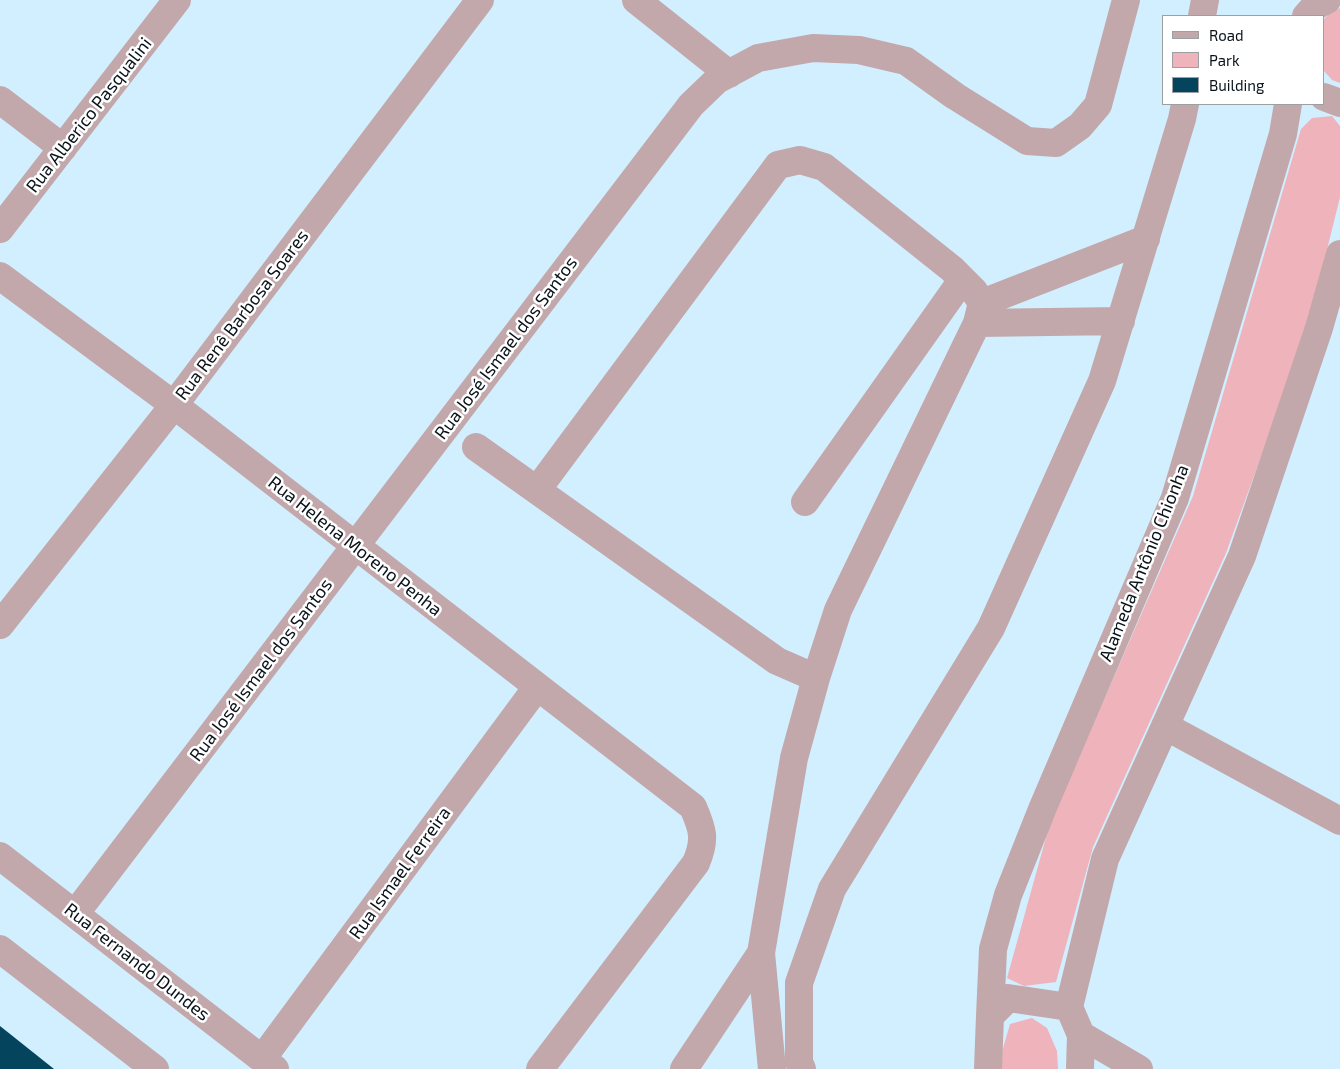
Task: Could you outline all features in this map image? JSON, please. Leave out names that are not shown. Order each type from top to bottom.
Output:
[{"type":"street","name":"Rua Alberico Pasqualini","points":[[0,229],[177,0]]},
{"type":"street","name":"Rua Renê Barbosa Soares","points":[[0,626],[174,405],[480,0]]},
{"type":"street","points":[[636,0],[729,74]]},
{"type":"street","name":"Rua José Ismael dos Santos","points":[[75,914],[691,105],[717,80],[758,58],[813,48],[859,50],[906,61],[955,96],[1027,141],[1056,144],[1080,126],[1098,105],[1126,0]]},
{"type":"street","points":[[1202,15],[1205,0]]},
{"type":"street","points":[[1303,0],[1305,15]]},
{"type":"street","points":[[1306,15],[1314,7],[1326,0]]},
{"type":"street","points":[[1325,97],[1340,103]]},
{"type":"street","points":[[0,100],[63,148]]},
{"type":"street","points":[[802,1069],[799,1062],[800,983],[832,889],[991,628],[1102,381],[1185,105]]},
{"type":"street","name":"Alameda Antônio Chionha","points":[[988,1069],[993,950],[1008,895],[1043,807],[1175,498],[1283,134],[1288,105]]},
{"type":"street","points":[[536,490],[778,165],[800,160],[824,167],[952,268],[974,291],[979,313],[838,610],[816,678],[794,758],[761,953],[772,1069]]},
{"type":"street","points":[[979,313],[1146,238]]},
{"type":"street","points":[[1080,1069],[1081,1036],[1069,1007],[1105,859],[1242,556],[1319,328],[1340,254]]},
{"type":"street","name":"Rua Helena Moreno Penha","points":[[0,276],[174,405],[693,807],[701,825],[702,847],[696,863],[540,1069]]},
{"type":"street","points":[[805,502],[962,280]]},
{"type":"street","points":[[979,313],[1121,320]]},
{"type":"street","points":[[476,447],[777,661],[816,678]]},
{"type":"street","name":"Rua Ismael Ferreira","points":[[269,1064],[537,687]]},
{"type":"street","points":[[1165,726],[1340,821]]},
{"type":"street","name":"Rua Fernando Dundes","points":[[0,856],[269,1064]]},
{"type":"street","points":[[0,949],[155,1069]]},
{"type":"street","points":[[684,1069],[761,953]]},
{"type":"street","points":[[990,1016],[1008,998],[1069,1007]]},
{"type":"street","points":[[1081,1036],[1139,1069]]},
{"type":"green space","points":[[1340,8],[1340,83],[1332,80],[1325,72],[1325,18],[1331,12]]},
{"type":"green space","points":[[1332,116],[1340,126],[1340,197],[1308,327],[1226,553],[1093,847],[1056,982],[1024,986],[1007,978],[1050,823],[1193,496],[1301,129],[1312,118]]},
{"type":"green space","points":[[1032,1018],[1047,1028],[1057,1051],[1058,1069],[1001,1069],[1000,1059],[1010,1024]]},
{"type":"building","points":[[0,1026],[54,1069],[0,1069]]}]
